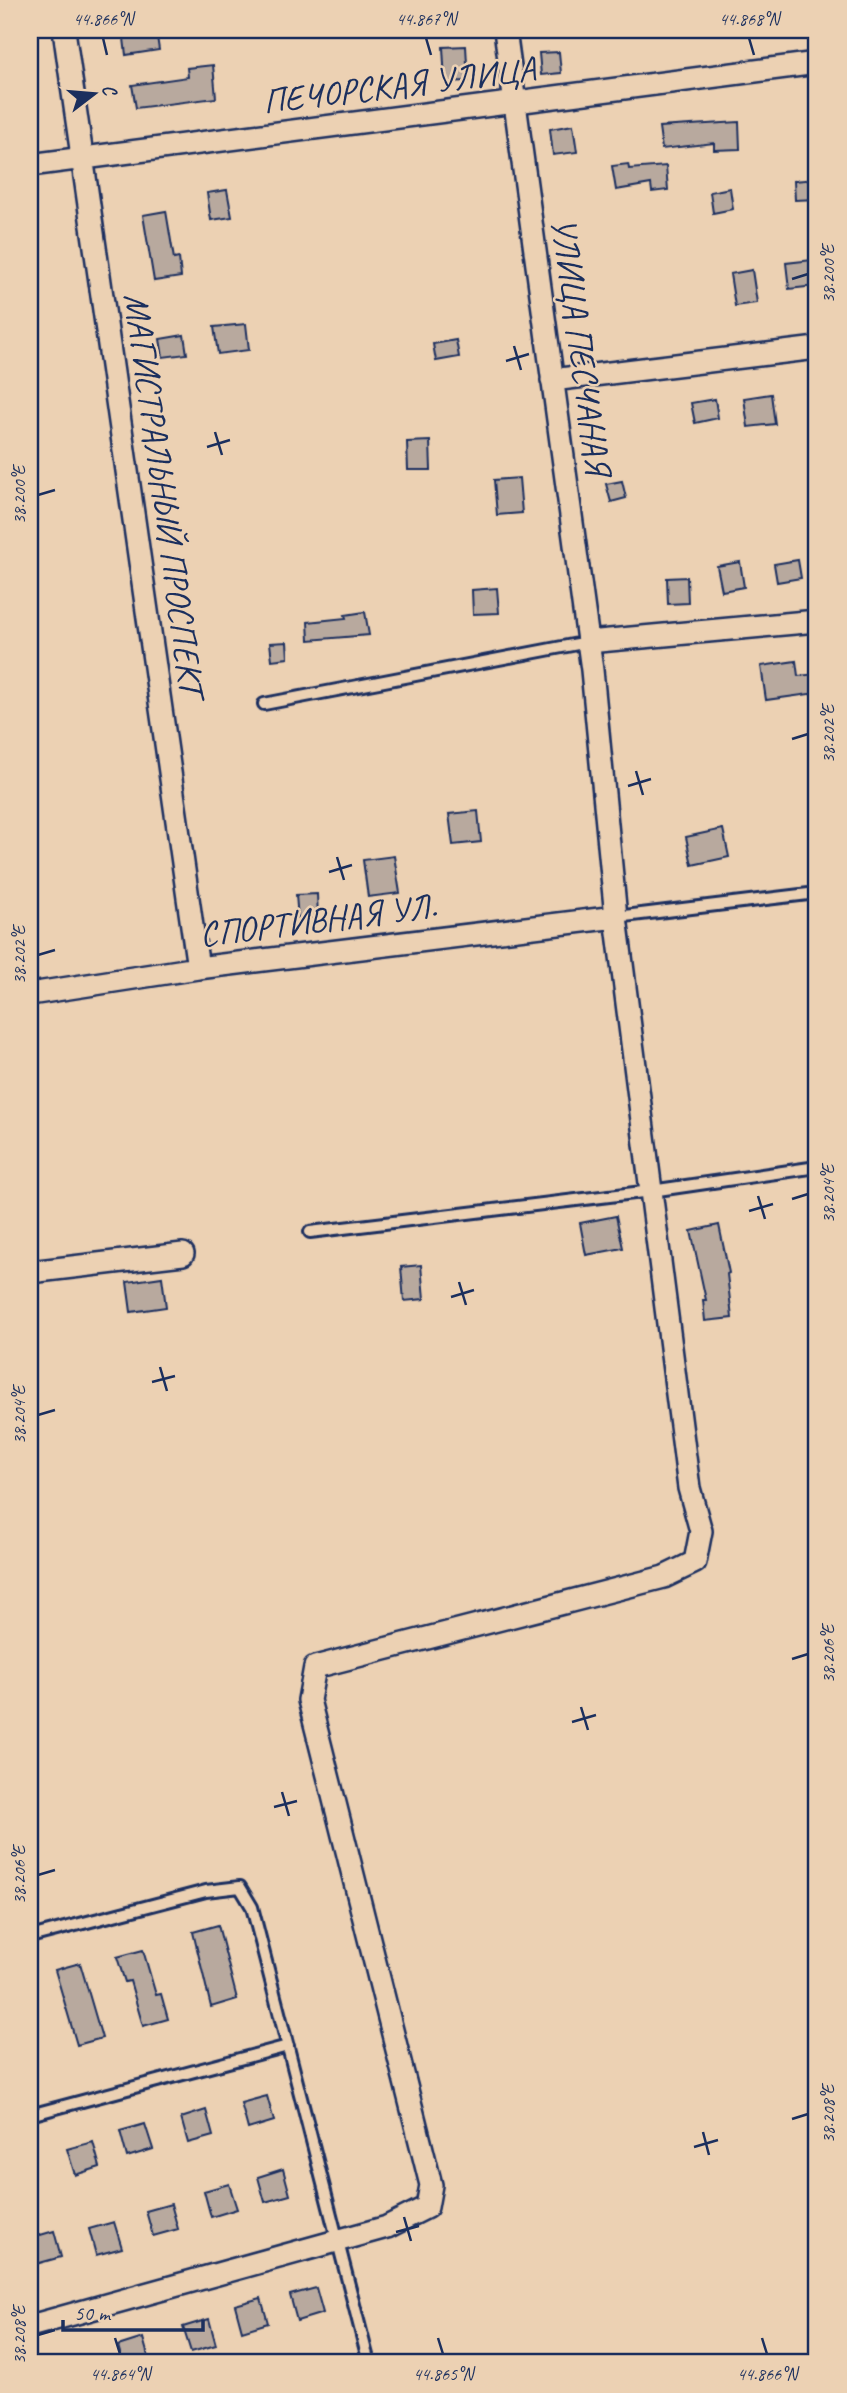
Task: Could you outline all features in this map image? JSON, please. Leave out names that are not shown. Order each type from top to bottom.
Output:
[{"type":"street","name":"МАГИСТРАЛЬНЫЙ ПРОСПЕКТ","points":[[64,30],[198,968]]},
{"type":"street","name":"УЛИЦА ПЕСЧАНАЯ","points":[[339,2240],[387,2227],[427,2207],[431,2185],[309,1700],[315,1667],[664,1577],[695,1562],[701,1531],[689,1488],[616,917],[592,670],[505,30]]},
{"type":"street","name":"ПЕЧОРСКАЯ УЛИЦА","points":[[30,165],[817,63]]},
{"type":"street","points":[[552,380],[817,348]]},
{"type":"street","points":[[588,642],[817,621]]},
{"type":"street","name":"СПОРТИВНАЯ УЛ.","points":[[30,994],[198,968],[616,917]]},
{"type":"street","points":[[30,1272],[183,1254]]},
{"type":"street","points":[[30,2326],[339,2240]]},
{"type":"lane","points":[[264,704],[588,642]]},
{"type":"lane","points":[[616,917],[817,893]]},
{"type":"lane","points":[[310,1232],[651,1191],[817,1167]]},
{"type":"lane","points":[[30,1937],[206,1891],[240,1887],[252,1907],[369,2363]]},
{"type":"lane","points":[[30,2115],[288,2046]]},
{"type":"building","points":[[123,30],[156,30],[159,50],[126,55]]},
{"type":"building","points":[[466,46],[468,81],[445,82],[443,47]]},
{"type":"building","points":[[559,52],[561,73],[541,75],[539,53]]},
{"type":"building","points":[[213,65],[216,98],[136,108],[132,85],[188,77],[187,68]]},
{"type":"building","points":[[739,122],[740,149],[714,150],[714,143],[662,149],[659,127]]},
{"type":"building","points":[[573,125],[577,152],[553,155],[550,129]]},
{"type":"building","points":[[628,164],[629,169],[666,166],[668,190],[652,192],[651,184],[616,190],[612,166]]},
{"type":"building","points":[[816,179],[817,199],[795,200],[794,181]]},
{"type":"building","points":[[730,188],[733,209],[713,213],[710,192]]},
{"type":"building","points":[[227,190],[232,217],[211,220],[207,193]]},
{"type":"building","points":[[166,211],[174,259],[179,258],[181,277],[154,281],[143,215]]},
{"type":"building","points":[[812,260],[815,286],[789,289],[786,263]]},
{"type":"building","points":[[752,270],[757,303],[735,306],[730,274]]},
{"type":"building","points":[[246,324],[249,350],[218,354],[214,327]]},
{"type":"building","points":[[184,335],[187,354],[163,357],[160,339]]},
{"type":"building","points":[[456,340],[459,357],[436,361],[433,344]]},
{"type":"building","points":[[771,394],[775,424],[748,427],[744,398]]},
{"type":"building","points":[[715,399],[718,418],[695,423],[691,403]]},
{"type":"building","points":[[430,441],[431,470],[408,470],[407,442]]},
{"type":"building","points":[[519,478],[522,513],[497,515],[494,480]]},
{"type":"building","points":[[622,481],[626,498],[611,502],[606,484]]},
{"type":"building","points":[[798,560],[801,578],[777,582],[774,564]]},
{"type":"building","points":[[740,562],[744,587],[722,591],[717,566]]},
{"type":"building","points":[[687,577],[688,603],[668,604],[667,578]]},
{"type":"building","points":[[497,588],[499,613],[473,614],[472,590]]},
{"type":"building","points":[[365,612],[369,635],[309,640],[308,622],[346,618],[345,615]]},
{"type":"building","points":[[287,642],[288,658],[272,660],[270,643]]},
{"type":"building","points":[[796,661],[798,676],[817,674],[817,693],[766,700],[761,666]]},
{"type":"building","points":[[478,811],[481,842],[453,845],[449,814]]},
{"type":"building","points":[[723,829],[729,857],[692,865],[686,837]]},
{"type":"building","points":[[394,856],[400,893],[368,897],[363,860]]},
{"type":"building","points":[[317,894],[318,917],[298,919],[296,895]]},
{"type":"building","points":[[616,1216],[623,1248],[586,1255],[580,1223]]},
{"type":"building","points":[[719,1225],[729,1273],[732,1318],[705,1321],[703,1300],[706,1300],[691,1231]]},
{"type":"building","points":[[421,1265],[424,1299],[404,1301],[401,1267]]},
{"type":"building","points":[[162,1277],[166,1307],[131,1312],[127,1282]]},
{"type":"building","points":[[218,1925],[237,1999],[211,2007],[193,1932]]},
{"type":"building","points":[[143,1950],[156,1995],[161,1994],[168,2019],[143,2026],[130,1981],[125,1982],[117,1957]]},
{"type":"building","points":[[80,1963],[102,2038],[77,2045],[55,1970]]},
{"type":"building","points":[[267,2096],[274,2121],[248,2129],[241,2103]]},
{"type":"building","points":[[206,2110],[213,2136],[188,2143],[181,2118]]},
{"type":"building","points":[[145,2124],[153,2149],[127,2157],[120,2131]]},
{"type":"building","points":[[93,2142],[100,2167],[75,2175],[67,2149]]},
{"type":"building","points":[[283,2169],[290,2195],[265,2202],[258,2177]]},
{"type":"building","points":[[229,2184],[237,2209],[211,2217],[204,2191]]},
{"type":"building","points":[[171,2204],[178,2229],[153,2236],[146,2211]]},
{"type":"building","points":[[114,2222],[122,2248],[96,2255],[89,2229]]},
{"type":"building","points":[[54,2231],[61,2257],[36,2264],[30,2238]]},
{"type":"building","points":[[316,2288],[323,2313],[297,2321],[290,2295]]},
{"type":"building","points":[[261,2298],[268,2323],[242,2331],[235,2305]]},
{"type":"building","points":[[209,2319],[216,2345],[191,2352],[183,2327]]},
{"type":"building","points":[[143,2338],[150,2363],[123,2363],[118,2346]]}]
